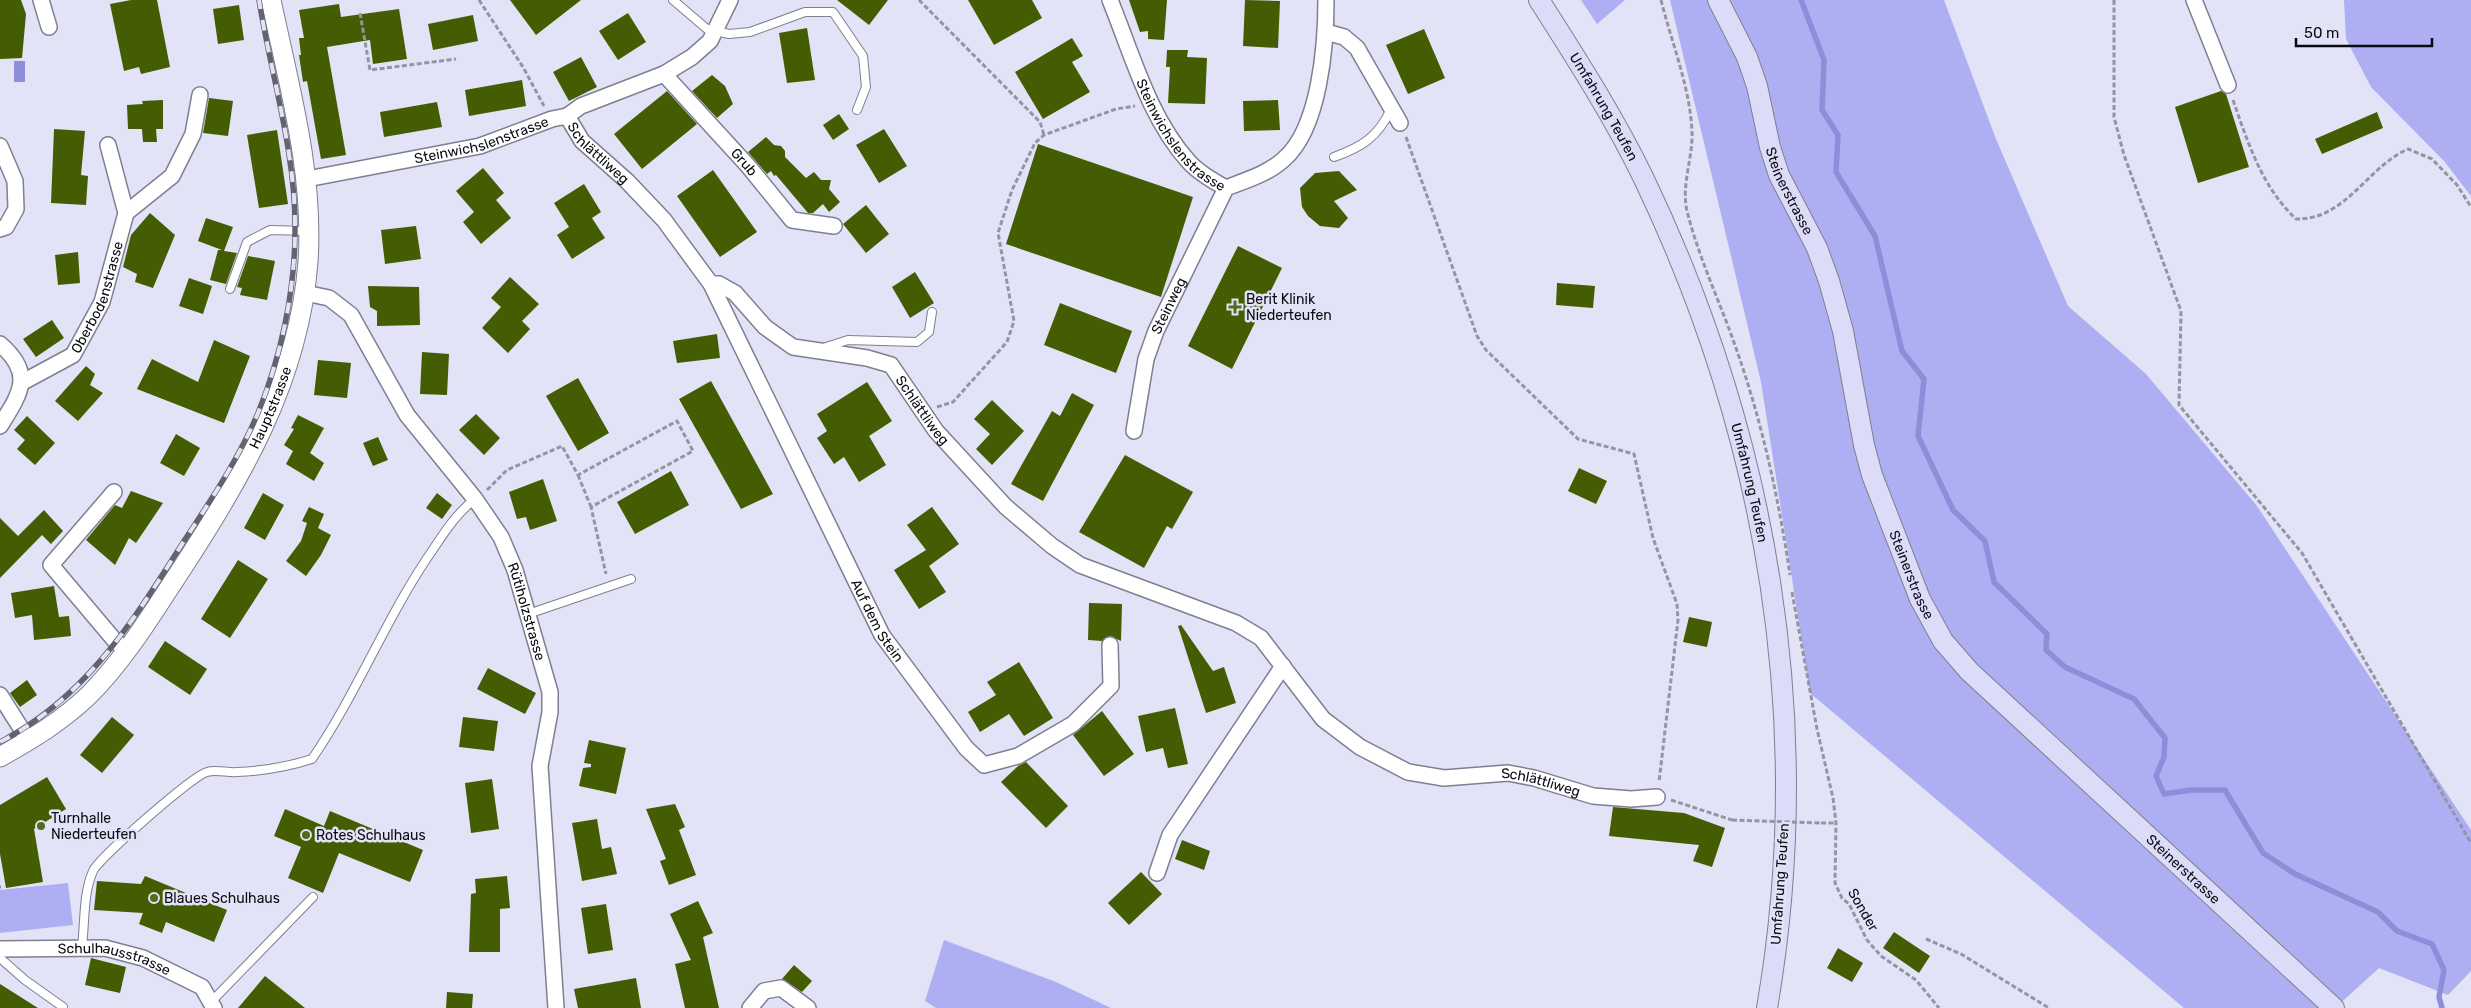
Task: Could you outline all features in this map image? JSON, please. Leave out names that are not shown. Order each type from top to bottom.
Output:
[{"type":"main road","name":"Umfahrung Teufen","points":[[1539,0],[1612,118],[1675,246],[1702,312],[1722,372],[1762,527],[1782,681],[1786,800],[1780,904],[1767,1008]]},
{"type":"main road","name":"Steinerstrasse","points":[[1718,0],[1747,57],[1757,86],[1770,147],[1779,175],[1816,248],[1829,281],[1843,331],[1864,445],[1872,475],[1913,582],[1936,629],[1970,671],[2334,1008]]},
{"type":"street","points":[[41,0],[49,27]]},
{"type":"street","name":"Hauptstrasse","points":[[0,757],[29,741],[68,714],[89,694],[127,650],[231,492],[261,435],[285,376],[304,293],[309,231],[307,179],[271,0]]},
{"type":"street","name":"Steinwichslenstrasse","points":[[307,179],[480,146],[552,119],[567,116],[580,106],[664,74],[692,57],[710,40],[730,0]]},
{"type":"street","name":"Steinwichslenstrasse","points":[[1110,0],[1152,103],[1170,137],[1190,163],[1208,178],[1226,188],[1266,172],[1285,158],[1300,138],[1316,92],[1322,67],[1326,32],[1326,0]]},
{"type":"street","points":[[2194,0],[2228,85]]},
{"type":"street","points":[[1326,32],[1344,38],[1356,48],[1400,123]]},
{"type":"street","name":"Grub","points":[[664,74],[750,167],[792,220],[834,226]]},
{"type":"street","points":[[126,214],[172,176],[192,134],[200,95]]},
{"type":"street","name":"Schlättliweg","points":[[567,116],[582,141],[626,181],[664,220],[711,284],[719,284],[735,293],[765,327],[793,347],[867,358],[891,365],[936,431],[1006,507],[1052,546],[1080,565],[1236,622],[1261,638],[1323,719],[1360,747],[1408,772],[1444,778],[1508,773],[1534,778],[1593,796],[1631,799],[1657,796]]},
{"type":"street","name":"Oberbodenstrasse","points":[[23,382],[72,355],[102,302],[126,214],[108,145]]},
{"type":"street","points":[[0,146],[15,181],[16,209],[6,227],[0,229]]},
{"type":"street","name":"Steinweg","points":[[1134,431],[1146,359],[1156,331],[1226,188]]},
{"type":"street","name":"Auf dem Stein","points":[[711,284],[882,635],[966,748],[984,765],[1018,756],[1074,724],[1111,686],[1110,645]]},
{"type":"street","name":"Rütiholzstrasse","points":[[304,293],[329,298],[350,315],[406,415],[475,499],[501,538],[515,570],[550,692],[550,712],[540,766],[556,1008]]},
{"type":"street","points":[[0,344],[12,355],[23,382],[17,400],[0,426]]},
{"type":"street","points":[[114,492],[51,565],[116,642],[127,650]]},
{"type":"street","points":[[1157,873],[1170,835],[1283,666]]},
{"type":"street","points":[[0,695],[29,741]]},
{"type":"street","name":"Schulhausstrasse","points":[[0,949],[49,950],[82,946],[105,948],[143,958],[202,987],[212,1005]]},
{"type":"street","points":[[750,1008],[764,991],[781,988],[808,1008]]},
{"type":"lane","points":[[673,0],[707,29],[729,34],[750,32],[805,12],[833,12],[863,56],[866,87],[857,110]]},
{"type":"lane","points":[[1334,157],[1374,137],[1392,108]]},
{"type":"lane","points":[[230,289],[246,242],[270,230],[309,231]]},
{"type":"lane","points":[[811,351],[848,340],[917,342],[930,332],[932,312]]},
{"type":"lane","points":[[82,946],[88,890],[94,870],[170,797],[192,779],[208,771],[237,772],[285,768],[312,760],[410,583],[460,510],[475,499]]},
{"type":"lane","points":[[528,614],[630,579]]},
{"type":"lane","points":[[212,1005],[313,897]]},
{"type":"lane","points":[[0,958],[25,980],[63,1007]]},
{"type":"path","points":[[479,0],[523,67],[552,119]]},
{"type":"path","points":[[919,0],[1040,122],[1044,136]]},
{"type":"path","points":[[2114,0],[2114,117],[2124,154],[2181,311],[2180,405],[2302,553],[2471,842]]},
{"type":"path","points":[[360,13],[370,70],[456,59]]},
{"type":"path","points":[[2228,85],[2252,154],[2266,181],[2286,210],[2296,219],[2312,220],[2348,200],[2393,156],[2408,149],[2432,159],[2457,185],[2471,207]]},
{"type":"path","points":[[921,408],[934,408],[953,402],[1007,342],[1014,321],[998,233],[1015,182],[1034,143],[1044,136],[1116,109],[1145,104]]},
{"type":"path","points":[[1400,123],[1416,158],[1477,336],[1486,350],[1578,439],[1634,454],[1653,538],[1677,604],[1678,620],[1657,796]]},
{"type":"path","points":[[578,475],[677,421],[694,451],[591,507]]},
{"type":"path","points":[[475,499],[484,493],[507,470],[562,446],[578,475],[591,507],[609,586]]},
{"type":"path","name":"Sonder","points":[[1657,796],[1732,820],[1836,823],[1835,883],[1842,898],[1850,904],[1867,940],[1882,956],[1916,980],[1939,1008]]},
{"type":"path","points":[[1926,939],[1961,954],[2049,1008]]},
{"type":"shaded area","points":[[1581,0],[1625,0],[1597,24]]},
{"type":"shaded area","points":[[1670,0],[1944,0],[1996,139],[2068,306],[2146,374],[2257,506],[2471,830],[2471,971],[2448,995],[2379,968],[2335,1008],[2184,1008],[1810,693],[1761,382]]},
{"type":"shaded area","points":[[2344,0],[2471,0],[2471,196],[2444,161],[2371,87],[2346,39]]},
{"type":"shaded area","points":[[14,61],[25,61],[25,82],[14,82]]},
{"type":"shaded area","points":[[68,883],[73,925],[0,933],[0,890]]},
{"type":"shaded area","points":[[944,940],[1056,982],[1111,1008],[936,1008],[925,1001]]},
{"type":"building","points":[[0,0],[21,0],[26,14],[22,58],[0,59]]},
{"type":"building","points":[[131,0],[157,0],[170,67],[141,74],[139,67],[124,71],[110,4]]},
{"type":"building","points":[[510,0],[581,0],[536,35]]},
{"type":"building","points":[[837,0],[888,0],[869,25]]},
{"type":"building","points":[[968,0],[1032,0],[1042,18],[994,45]]},
{"type":"building","points":[[1129,0],[1167,0],[1164,40],[1148,39],[1148,31],[1140,32]]},
{"type":"building","points":[[1245,0],[1280,1],[1278,48],[1243,46]]},
{"type":"building","points":[[339,4],[341,17],[399,9],[407,59],[373,64],[370,40],[327,47],[346,155],[321,159],[307,81],[303,82],[299,55],[301,55],[299,38],[304,38],[299,10]]},
{"type":"building","points":[[239,5],[244,40],[218,44],[213,9]]},
{"type":"building","points":[[628,13],[646,42],[618,60],[599,31]]},
{"type":"building","points":[[473,15],[478,41],[433,50],[428,24]]},
{"type":"building","points":[[807,28],[815,80],[787,83],[779,33]]},
{"type":"building","points":[[1424,29],[1445,78],[1408,94],[1386,45]]},
{"type":"building","points":[[1072,38],[1083,56],[1072,62],[1090,92],[1043,119],[1015,72]]},
{"type":"building","points":[[1167,50],[1188,50],[1187,57],[1207,58],[1205,104],[1168,103],[1170,67],[1166,67]]},
{"type":"building","points":[[581,57],[597,87],[569,101],[553,72]]},
{"type":"building","points":[[712,75],[725,86],[733,104],[717,118],[692,91]]},
{"type":"building","points":[[522,80],[526,106],[469,116],[465,90]]},
{"type":"building","points":[[667,91],[697,124],[642,169],[614,134]]},
{"type":"building","points":[[2221,91],[2226,94],[2249,167],[2198,183],[2175,107]]},
{"type":"building","points":[[209,98],[233,101],[228,136],[203,133]]},
{"type":"building","points":[[163,100],[163,129],[156,129],[157,142],[143,142],[142,129],[128,129],[127,105],[143,104],[142,101]]},
{"type":"building","points":[[1278,100],[1280,130],[1244,131],[1243,101]]},
{"type":"building","points":[[437,102],[442,127],[384,137],[380,112]]},
{"type":"building","points":[[2377,112],[2383,128],[2322,154],[2315,139]]},
{"type":"building","points":[[839,114],[849,129],[833,140],[823,125]]},
{"type":"building","points":[[54,129],[85,131],[81,175],[88,176],[86,205],[51,203]]},
{"type":"building","points":[[884,129],[907,166],[879,183],[856,145]]},
{"type":"building","points":[[277,130],[288,204],[259,208],[247,135]]},
{"type":"building","points":[[766,137],[774,145],[781,146],[785,151],[785,157],[806,178],[814,172],[821,180],[831,180],[829,189],[840,202],[829,212],[823,204],[813,213],[808,213],[776,175],[774,176],[771,171],[767,174],[748,152]]},
{"type":"building","points":[[1038,144],[1193,197],[1161,297],[1006,244]]},
{"type":"building","points":[[483,168],[504,193],[496,200],[511,218],[481,244],[463,222],[474,212],[456,191]]},
{"type":"building","points":[[713,170],[757,232],[720,257],[677,196]]},
{"type":"building","points":[[1339,171],[1357,190],[1334,201],[1348,218],[1339,228],[1320,226],[1308,216],[1302,207],[1300,188],[1315,173]]},
{"type":"building","points":[[584,184],[601,212],[592,218],[605,238],[572,259],[557,235],[569,227],[554,203]]},
{"type":"building","points":[[866,205],[889,234],[866,253],[843,224]]},
{"type":"building","points":[[150,213],[175,235],[153,288],[135,282],[137,274],[123,267],[131,235]]},
{"type":"building","points":[[206,218],[233,227],[224,251],[237,253],[226,284],[210,280],[218,250],[222,250],[198,241]]},
{"type":"building","points":[[416,226],[421,259],[385,264],[381,230]]},
{"type":"building","name":"Berit Klinik Niederteufen","points":[[1238,246],[1282,268],[1232,369],[1188,346]]},
{"type":"building","points":[[78,252],[80,283],[58,285],[55,255]]},
{"type":"building","points":[[248,256],[275,261],[267,300],[240,295],[242,288],[237,287]]},
{"type":"building","points":[[915,272],[934,303],[910,318],[892,287]]},
{"type":"building","points":[[510,277],[539,304],[522,321],[530,329],[508,353],[482,328],[501,307],[491,298]]},
{"type":"building","points":[[189,278],[212,286],[203,314],[179,306]]},
{"type":"building","points":[[1557,283],[1595,286],[1593,308],[1556,305]]},
{"type":"building","points":[[368,286],[419,287],[420,325],[377,326],[377,311],[370,307]]},
{"type":"building","points":[[1060,303],[1132,331],[1116,373],[1044,345]]},
{"type":"building","points":[[52,320],[64,338],[36,357],[23,339]]},
{"type":"building","points":[[717,334],[720,358],[677,363],[673,341]]},
{"type":"building","points":[[214,340],[250,356],[224,423],[137,389],[152,359],[198,382]]},
{"type":"building","points":[[422,352],[449,354],[447,395],[420,394]]},
{"type":"building","points":[[318,360],[351,363],[347,398],[314,395]]},
{"type":"building","points":[[86,366],[95,374],[90,385],[103,393],[78,421],[55,401]]},
{"type":"building","points":[[578,378],[609,433],[578,451],[546,396]]},
{"type":"building","points":[[711,381],[773,494],[741,509],[679,399]]},
{"type":"building","points":[[867,382],[892,421],[869,436],[886,465],[859,482],[844,457],[834,464],[817,438],[827,431],[817,414]]},
{"type":"building","points":[[1072,393],[1094,405],[1043,501],[1011,484],[1052,411],[1060,416]]},
{"type":"building","points":[[992,400],[1024,431],[992,465],[976,449],[990,434],[974,419]]},
{"type":"building","points":[[476,414],[500,438],[484,455],[459,430]]},
{"type":"building","points":[[298,415],[324,428],[310,453],[324,463],[314,481],[286,464],[293,451],[284,445],[294,429],[291,428]]},
{"type":"building","points":[[27,416],[55,443],[35,465],[17,449],[25,440],[14,430]]},
{"type":"building","points":[[176,434],[200,448],[184,476],[160,463]]},
{"type":"building","points":[[378,437],[388,460],[373,466],[363,443]]},
{"type":"building","points":[[1125,455],[1193,492],[1172,529],[1167,526],[1144,568],[1079,532]]},
{"type":"building","points":[[1579,468],[1607,481],[1596,504],[1568,491]]},
{"type":"building","points":[[671,471],[689,505],[635,534],[617,502]]},
{"type":"building","points":[[543,479],[557,521],[530,530],[526,517],[517,519],[509,492]]},
{"type":"building","points":[[131,491],[163,503],[136,543],[129,538],[115,565],[86,540],[115,505],[122,508]]},
{"type":"building","points":[[263,493],[284,505],[265,540],[244,528]]},
{"type":"building","points":[[437,493],[452,505],[442,519],[426,508]]},
{"type":"building","points":[[309,507],[324,514],[318,528],[331,535],[321,555],[306,576],[286,561],[301,541],[307,523],[302,521]]},
{"type":"building","points":[[932,507],[959,544],[929,566],[946,592],[919,609],[894,570],[926,550],[907,525]]},
{"type":"building","points":[[44,510],[63,531],[51,544],[42,535],[0,578],[0,518],[18,536]]},
{"type":"building","points":[[238,560],[268,579],[230,638],[201,619]]},
{"type":"building","points":[[54,586],[59,617],[69,616],[71,636],[34,640],[32,615],[15,618],[11,593]]},
{"type":"building","points":[[1089,603],[1122,604],[1121,641],[1110,636],[1102,641],[1088,640]]},
{"type":"building","points":[[1689,617],[1712,622],[1707,647],[1683,642]]},
{"type":"building","points":[[1181,625],[1213,671],[1224,667],[1236,703],[1206,713],[1178,626]]},
{"type":"building","points":[[165,641],[207,669],[190,695],[148,667]]},
{"type":"building","points":[[1019,662],[1053,718],[1024,736],[1009,714],[980,732],[968,712],[996,695],[987,682]]},
{"type":"building","points":[[488,668],[536,693],[525,714],[477,689]]},
{"type":"building","points":[[27,680],[37,695],[20,707],[10,693]]},
{"type":"building","points":[[1175,708],[1188,764],[1168,768],[1163,748],[1146,752],[1138,716]]},
{"type":"building","points":[[1102,711],[1134,754],[1104,776],[1073,735]]},
{"type":"building","points":[[112,717],[134,735],[102,773],[80,755]]},
{"type":"building","points":[[463,717],[498,721],[494,751],[459,747]]},
{"type":"building","points":[[589,740],[626,748],[616,794],[579,786],[583,768],[591,767],[591,764],[584,763]]},
{"type":"building","points":[[1026,762],[1068,806],[1046,828],[1001,782],[1018,766]]},
{"type":"building","points":[[47,777],[66,809],[34,829],[43,882],[6,888],[0,854],[0,805]]},
{"type":"building","points":[[492,779],[499,829],[471,833],[465,783]]},
{"type":"building","points":[[675,804],[685,827],[679,830],[696,875],[669,885],[660,861],[666,859],[646,809]]},
{"type":"building","points":[[1613,807],[1684,813],[1725,828],[1712,867],[1693,861],[1699,845],[1609,836]]},
{"type":"building","points":[[285,809],[324,826],[330,811],[423,850],[410,882],[339,853],[323,893],[288,878],[301,847],[274,836]]},
{"type":"building","points":[[597,819],[602,849],[611,847],[617,874],[582,881],[572,823]]},
{"type":"building","points":[[1182,840],[1210,851],[1204,870],[1175,859]]},
{"type":"building","points":[[1141,872],[1162,894],[1129,925],[1108,903]]},
{"type":"building","points":[[145,876],[227,910],[214,942],[166,922],[162,933],[139,924],[143,913],[94,910],[97,881],[141,884]]},
{"type":"building","points":[[507,876],[510,908],[500,909],[500,952],[469,952],[471,894],[476,893],[475,879]]},
{"type":"building","points":[[698,901],[713,933],[703,937],[719,1008],[685,1008],[675,964],[691,960],[670,914]]},
{"type":"building","points":[[606,904],[613,950],[588,954],[581,908]]},
{"type":"building","points":[[1894,932],[1930,956],[1919,973],[1883,948]]},
{"type":"building","points":[[1838,948],[1863,963],[1852,982],[1827,968]]},
{"type":"building","points":[[91,958],[126,967],[120,993],[85,985]]},
{"type":"building","points":[[794,965],[812,981],[802,992],[782,979]]},
{"type":"building","points":[[265,976],[305,1008],[238,1008]]},
{"type":"building","points":[[636,978],[641,1008],[578,1008],[574,989]]},
{"type":"building","points":[[0,984],[38,1008],[0,1008]]},
{"type":"building","points":[[447,992],[473,994],[472,1008],[446,1008]]},
{"type":"waterway","points":[[1801,0],[1824,60],[1822,110],[1838,135],[1836,172],[1875,236],[1902,351],[1924,379],[1918,436],[1953,510],[1985,541],[1994,582],[2047,634],[2046,650],[2065,667],[2134,699],[2165,738],[2164,757],[2156,776],[2164,794],[2191,790],[2225,790],[2263,853],[2295,874],[2378,912],[2397,931],[2432,944],[2444,970],[2439,997],[2442,1008]]},
{"type":"railway","points":[[0,742],[31,724],[58,703],[106,655],[146,600],[224,478],[250,430],[266,392],[280,347],[285,323],[292,276],[295,230],[294,201],[287,143],[259,0]]},
{"type":"place","name":"Berit Klinik Niederteufen","points":[[1235,307]]},
{"type":"place","name":"Turnhalle Niederteufen","points":[[41,826]]},
{"type":"place","name":"Rotes Schulhaus","points":[[306,835]]},
{"type":"place","name":"Blaues Schulhaus","points":[[154,898]]}]
